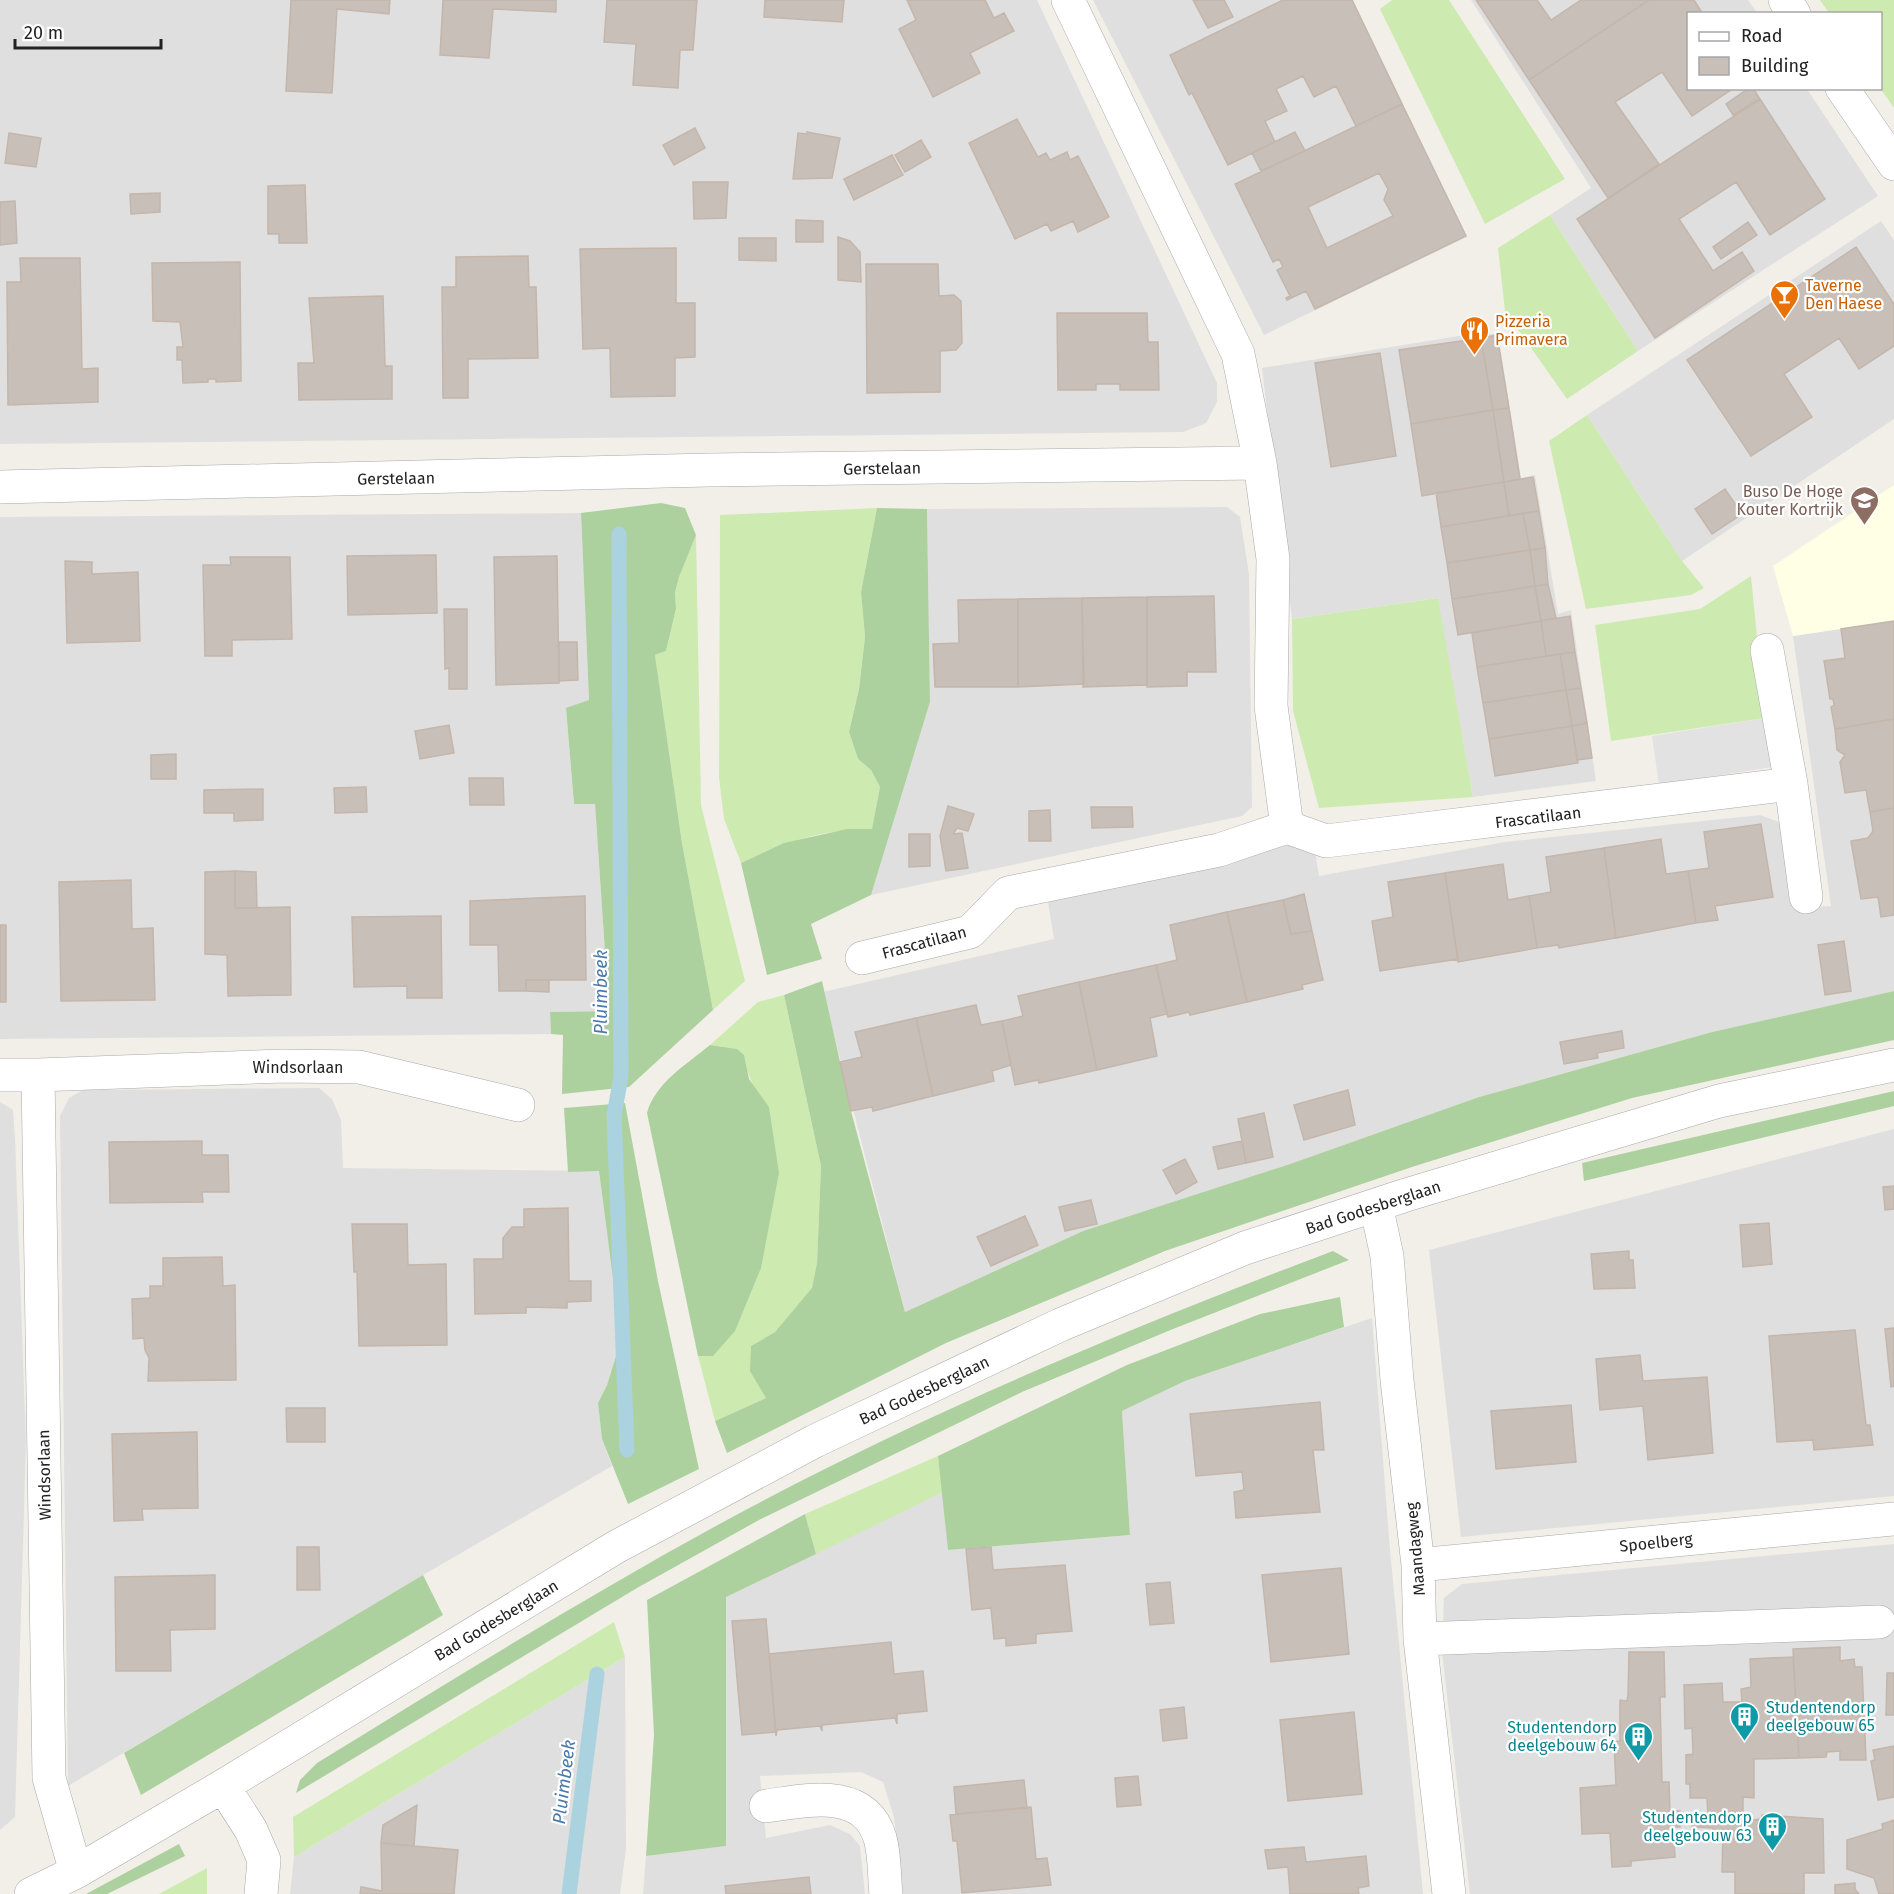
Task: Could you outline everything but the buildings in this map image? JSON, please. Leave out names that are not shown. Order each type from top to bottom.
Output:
[{"type":"street","points":[[1068,0],[1238,354],[1260,462],[1274,559],[1271,706],[1287,827]]},
{"type":"street","points":[[1843,90],[1894,164]]},
{"type":"street","name":"Gerstelaan","points":[[0,487],[697,471],[1260,462]]},
{"type":"street","points":[[1767,650],[1791,784],[1806,897]]},
{"type":"street","name":"Frascatilaan","points":[[862,958],[970,932],[1008,893],[1219,850],[1287,827],[1326,841],[1791,784]]},
{"type":"street","name":"Bad Godesberglaan","points":[[31,1894],[76,1872],[224,1786],[616,1547],[815,1441],[1082,1316],[1245,1248],[1376,1205],[1719,1101],[1894,1065]]},
{"type":"street","name":"Windsorlaan","points":[[0,1075],[283,1066],[359,1067],[518,1105]]},
{"type":"street","name":"Windsorlaan","points":[[38,1075],[49,1778],[76,1872]]},
{"type":"street","name":"Maandagweg","points":[[1376,1205],[1387,1256],[1397,1380],[1418,1565],[1420,1639],[1449,1894]]},
{"type":"street","name":"Spoelberg","points":[[1418,1565],[1894,1519]]},
{"type":"street","points":[[1420,1639],[1879,1622]]},
{"type":"street","points":[[224,1786],[250,1830],[264,1860],[261,1894]]},
{"type":"street","points":[[766,1806],[823,1800],[850,1803],[866,1816],[880,1837],[886,1894]]},
{"type":"shaded area","points":[[0,0],[1037,0],[1217,383],[1217,402],[1206,423],[1183,432],[0,444]]},
{"type":"shaded area","points":[[1093,0],[1353,0],[1467,237],[1264,335]]},
{"type":"shaded area","points":[[1471,0],[1748,0],[1756,12],[1687,12],[1687,90],[1808,90],[1878,196],[1638,351],[1550,215],[1591,188]]},
{"type":"shaded area","points":[[1881,221],[1894,240],[1894,419],[1682,561],[1587,415]]},
{"type":"shaded area","points":[[1471,334],[1498,334],[1521,478],[1535,475],[1558,614],[1571,610],[1596,781],[1473,797],[1437,598],[1292,619],[1262,368]]},
{"type":"shaded area","name":"Buso De Hoge Kouter Kortrijk","points":[[1894,485],[1894,621],[1793,636],[1773,566]]},
{"type":"shaded area","points":[[1227,507],[1240,517],[1249,574],[1252,807],[1242,816],[871,895],[930,702],[927,509]]},
{"type":"shaded area","points":[[581,513],[589,701],[566,709],[574,804],[595,804],[609,1011],[550,1012],[551,1034],[0,1039],[0,517]]},
{"type":"shaded area","points":[[1894,621],[1894,991],[1712,1032],[1479,1097],[1290,1164],[1083,1231],[905,1312],[823,992],[1054,939],[1048,902],[1289,844],[1315,852],[1319,876],[1505,842],[1760,815],[1779,822],[1799,908],[1831,906],[1793,636]]},
{"type":"shaded area","points":[[1765,718],[1772,767],[1659,785],[1652,736]]},
{"type":"shaded area","points":[[319,1088],[332,1099],[341,1120],[343,1168],[599,1171],[621,1340],[607,1385],[598,1403],[602,1439],[612,1466],[423,1575],[68,1786],[60,1116],[69,1098],[83,1090]]},
{"type":"shaded area","points":[[0,1102],[13,1110],[26,1442],[15,1817],[0,1830]]},
{"type":"shaded area","points":[[1894,1129],[1894,1496],[1461,1537],[1429,1250]]},
{"type":"shaded area","points":[[1372,1318],[1390,1550],[1423,1894],[903,1894],[894,1817],[883,1782],[861,1772],[760,1776],[766,1838],[830,1825],[850,1834],[860,1846],[865,1894],[643,1894],[646,1856],[726,1846],[726,1596],[943,1492],[948,1550],[1130,1535],[1122,1411],[1185,1381]]},
{"type":"shaded area","points":[[1894,1544],[1894,1894],[1470,1894],[1442,1652],[1444,1598],[1462,1584]]},
{"type":"shaded area","points":[[625,1657],[626,1849],[620,1894],[290,1894],[294,1857]]},
{"type":"green space","points":[[1392,0],[1449,0],[1565,179],[1485,224],[1380,9]]},
{"type":"green space","points":[[1820,0],[1894,0],[1894,108],[1881,90],[1882,12],[1828,12]]},
{"type":"green space","points":[[1550,215],[1638,351],[1567,399],[1505,311],[1498,248]]},
{"type":"green space","points":[[1587,415],[1682,561],[1704,588],[1691,595],[1586,609],[1549,441]]},
{"type":"green space","points":[[661,503],[685,508],[696,535],[675,592],[676,609],[666,651],[655,655],[682,843],[713,1010],[629,1087],[562,1094],[563,1035],[551,1034],[550,1012],[609,1011],[595,804],[574,804],[566,708],[589,700],[581,513]]},
{"type":"green space","points":[[877,508],[861,592],[865,637],[859,689],[849,732],[858,759],[871,770],[880,787],[872,830],[837,832],[804,838],[741,863],[724,819],[719,778],[720,515]]},
{"type":"green space","points":[[877,508],[927,509],[930,702],[871,895],[811,924],[822,959],[767,975],[741,863],[784,843],[847,829],[872,829],[880,787],[871,770],[858,759],[849,732],[859,689],[865,637],[861,592]]},
{"type":"green space","points":[[696,535],[701,805],[745,981],[713,1010],[682,843],[655,655],[666,651],[676,609],[675,592],[679,576]]},
{"type":"green space","points":[[1751,576],[1765,718],[1611,741],[1595,625],[1700,609]]},
{"type":"green space","points":[[1438,598],[1473,797],[1319,808],[1293,711],[1292,619]]},
{"type":"green space","points":[[822,981],[851,1111],[905,1312],[1083,1231],[1290,1164],[1479,1097],[1712,1032],[1894,991],[1894,1040],[1632,1098],[1412,1167],[1165,1251],[946,1343],[727,1453],[715,1421],[766,1398],[750,1371],[751,1346],[775,1332],[812,1288],[817,1263],[821,1166],[784,995]]},
{"type":"green space","points":[[784,995],[821,1166],[817,1263],[812,1289],[775,1332],[751,1346],[760,1387],[766,1398],[715,1421],[698,1356],[713,1356],[757,1092],[737,1049],[710,1045],[758,1002]]},
{"type":"green space","points":[[710,1045],[737,1049],[744,1055],[749,1079],[769,1107],[779,1173],[761,1268],[735,1331],[713,1356],[698,1356],[647,1113],[651,1102],[664,1083]]},
{"type":"green space","points":[[1894,1091],[1894,1106],[1584,1181],[1582,1163]]},
{"type":"green space","points":[[625,1103],[658,1281],[699,1469],[628,1504],[602,1439],[598,1403],[607,1385],[621,1340],[599,1171],[568,1172],[564,1108]]},
{"type":"green space","points":[[1333,1251],[1349,1260],[1173,1329],[1022,1392],[759,1520],[637,1588],[296,1793],[300,1780],[317,1763],[586,1600],[751,1507],[894,1435],[1038,1370]]},
{"type":"green space","points":[[1340,1297],[1344,1327],[1185,1381],[1122,1411],[1130,1535],[948,1550],[938,1456],[1127,1365],[1260,1314]]},
{"type":"green space","points":[[938,1456],[943,1492],[816,1554],[805,1514]]},
{"type":"green space","points":[[805,1514],[816,1554],[726,1597],[726,1846],[646,1856],[654,1735],[647,1600]]},
{"type":"green space","points":[[423,1575],[443,1615],[141,1795],[124,1753]]},
{"type":"green space","points":[[614,1622],[625,1657],[294,1857],[293,1817]]},
{"type":"green space","points":[[179,1844],[185,1856],[107,1894],[86,1894]]},
{"type":"green space","points":[[207,1868],[207,1894],[159,1894]]},
{"type":"waterway","name":"Pluimbeek","points":[[619,534],[621,1077],[614,1115],[627,1450]]},
{"type":"waterway","name":"Pluimbeek","points":[[569,1894],[597,1674]]},
{"type":"place","name":"Taverne Den Haese","points":[[1784,320]]},
{"type":"place","name":"Pizzeria Primavera","points":[[1474,356]]},
{"type":"place","name":"Buso De Hoge Kouter Kortrijk","points":[[1864,526]]},
{"type":"place","name":"Studentendorp deelgebouw 65","points":[[1745,1742]]},
{"type":"place","name":"Studentendorp deelgebouw 64","points":[[1638,1762]]},
{"type":"place","name":"Studentendorp deelgebouw 63","points":[[1773,1852]]}]
